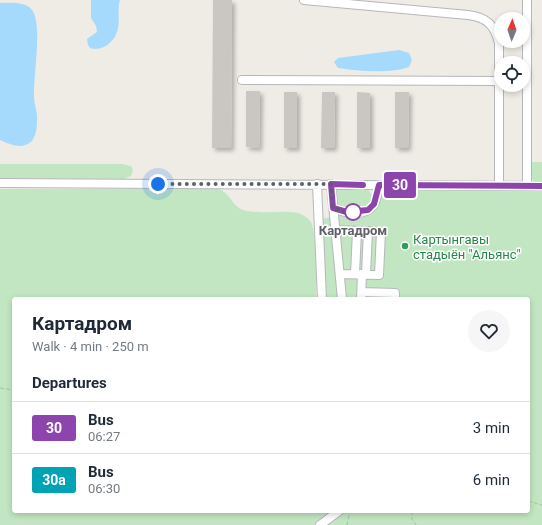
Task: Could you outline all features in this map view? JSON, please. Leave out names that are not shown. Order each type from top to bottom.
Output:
[{"type":"street","points":[[304,0],[468,15],[482,18],[491,24],[498,36],[499,56]]},
{"type":"street","points":[[526,0],[527,186]]},
{"type":"street","points":[[242,80],[494,81]]},
{"type":"street","points":[[499,186],[500,92]]},
{"type":"street","points":[[0,183],[542,186]]},
{"type":"street","points":[[317,184],[322,297]]},
{"type":"street","points":[[331,184],[342,297]]},
{"type":"street","points":[[333,208],[347,212],[368,210],[374,204],[379,185]]},
{"type":"street","points":[[335,230],[381,232],[379,275],[340,274]]},
{"type":"street","points":[[357,231],[362,295],[377,296],[395,292],[395,297]]},
{"type":"street","points":[[361,274],[368,231]]},
{"type":"street","points":[[320,525],[336,513]]},
{"type":"path","points":[[0,388],[12,390]]},
{"type":"path","points":[[530,502],[542,505]]},
{"type":"path","points":[[347,525],[350,513]]},
{"type":"path","points":[[412,513],[412,519],[416,525]]},
{"type":"green space","points":[[530,162],[542,162],[542,182],[535,182],[531,178]]},
{"type":"green space","points":[[0,164],[122,164],[131,166],[133,170],[131,176],[124,179],[0,178]]},
{"type":"green space","points":[[340,188],[367,188],[372,195],[371,201],[365,208],[342,209],[337,206],[336,191]]},
{"type":"green space","points":[[0,189],[218,189],[225,193],[239,208],[243,210],[260,212],[293,212],[307,217],[313,228],[316,259],[316,297],[12,297],[12,513],[530,513],[530,297],[324,297],[321,219],[341,215],[356,218],[383,192],[389,189],[542,189],[542,525],[0,525]]},
{"type":"water","points":[[91,0],[120,0],[119,25],[115,37],[104,47],[95,49],[90,48],[87,39],[97,32],[96,26],[91,18]]},
{"type":"water","points":[[0,3],[17,3],[29,7],[35,17],[37,27],[34,96],[37,126],[32,141],[28,144],[20,146],[12,145],[0,140]]},
{"type":"water","points":[[399,50],[409,53],[412,60],[409,67],[393,71],[364,71],[338,68],[334,62],[338,58]]},
{"type":"building","points":[[213,0],[232,0],[231,148],[212,148]]},
{"type":"building","points":[[246,91],[260,91],[259,148],[246,147]]},
{"type":"building","points":[[284,92],[297,92],[297,148],[284,148]]},
{"type":"building","points":[[322,92],[335,92],[334,148],[321,148]]},
{"type":"building","points":[[357,92],[370,93],[370,148],[357,148]]},
{"type":"building","points":[[395,92],[409,92],[408,148],[395,148]]},
{"type":"bus line","name":"30","points":[[363,185],[331,184],[333,208],[341,212],[364,212],[368,210],[374,204],[379,185],[542,186]]},
{"type":"place","name":"Картадром","points":[[353,212]]},
{"type":"place","name":"Картынгавы стадыён \"Альянс\"","points":[[405,246]]},
{"type":"route","points":[[158,184],[331,184],[333,208],[341,212],[353,212]]}]
